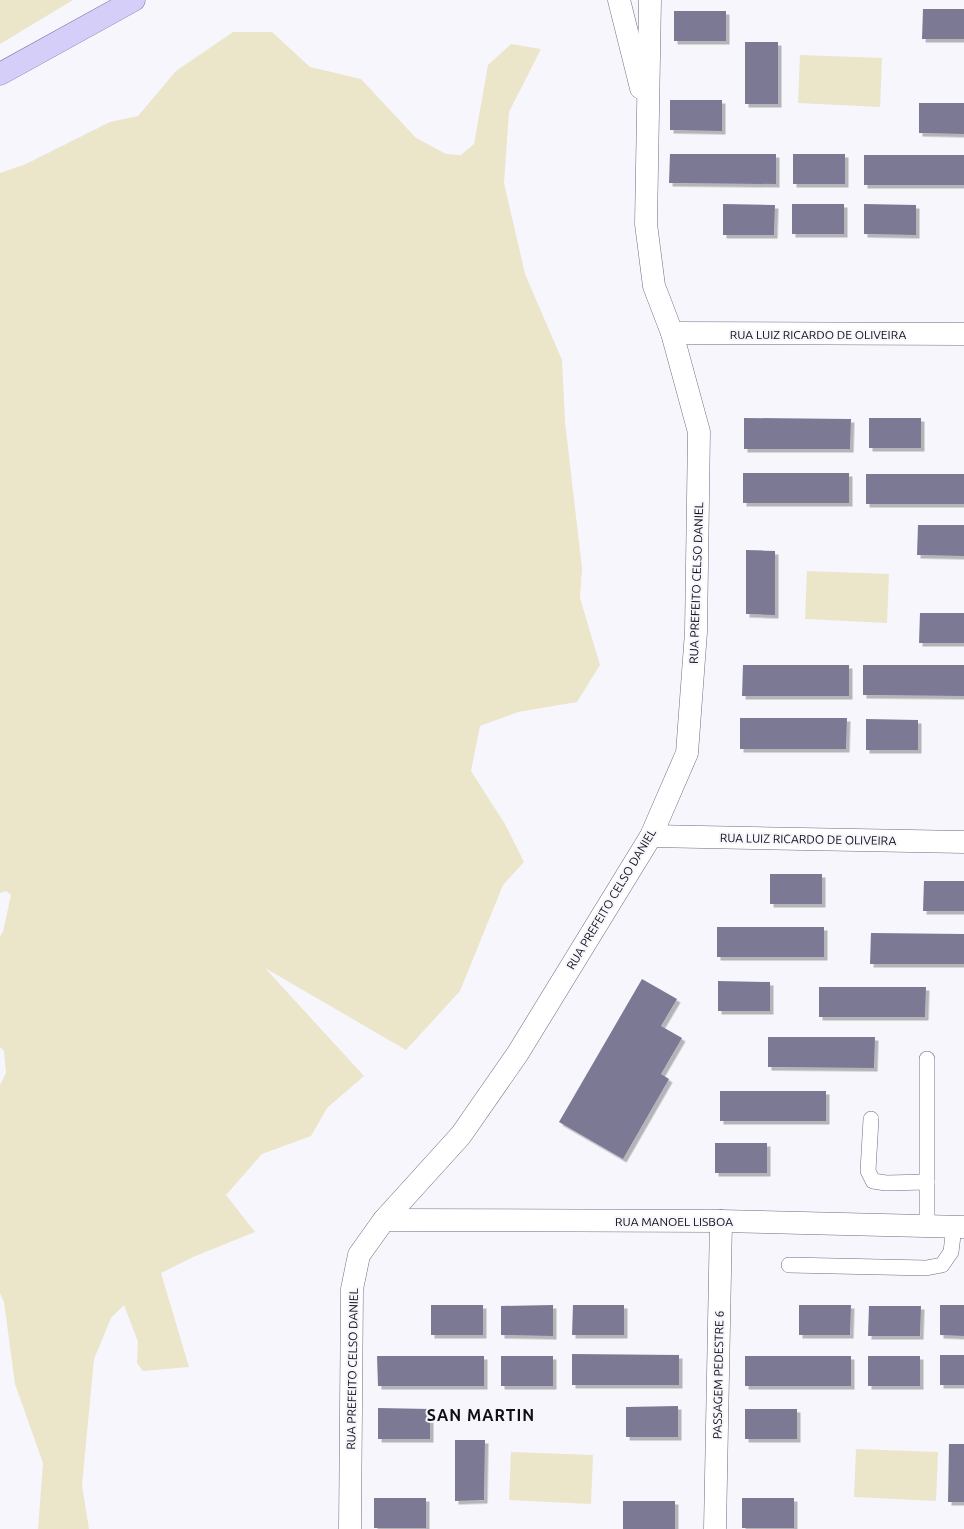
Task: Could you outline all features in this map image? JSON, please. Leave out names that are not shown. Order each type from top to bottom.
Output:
[{"type":"main road","points":[[0,74],[134,0]]},
{"type":"street","name":"RUA PREFEITO CELSO DANIEL","points":[[619,0],[648,118]]},
{"type":"street","name":"RUA PREFEITO CELSO DANIEL","points":[[350,1529],[352,1289],[359,1255],[384,1220],[461,1136],[518,1054],[651,836],[687,752],[696,632],[699,432],[672,333],[654,286],[646,224],[650,0]]},
{"type":"street","name":"RUA LUIZ RICARDO DE OLIVEIRA","points":[[672,333],[964,334]]},
{"type":"street","name":"RUA LUIZ RICARDO DE OLIVEIRA","points":[[651,836],[964,842]]},
{"type":"street","name":"RUA MANOEL LISBOA","points":[[384,1220],[722,1221],[959,1227]]},
{"type":"street","name":"PASSAGEM PEDESTRE 6","points":[[716,1529],[722,1221]]},
{"type":"lane","points":[[927,1059],[927,1226]]},
{"type":"lane","points":[[871,1119],[868,1171],[873,1181],[886,1183],[927,1182]]},
{"type":"lane","points":[[789,1265],[926,1268],[942,1265],[952,1252],[959,1227]]},
{"type":"shaded area","points":[[0,0],[73,0],[0,44]]},
{"type":"shaded area","points":[[233,32],[272,32],[310,67],[361,79],[416,138],[446,154],[461,155],[474,144],[488,65],[511,44],[541,49],[509,112],[504,183],[525,274],[562,360],[565,422],[582,568],[580,598],[600,665],[577,702],[518,712],[480,726],[471,771],[505,824],[524,862],[503,885],[460,991],[406,1050],[265,968],[364,1076],[327,1108],[311,1136],[262,1154],[226,1195],[255,1232],[193,1257],[161,1273],[189,1367],[143,1371],[137,1363],[138,1342],[124,1305],[111,1318],[94,1359],[82,1485],[89,1529],[38,1529],[43,1463],[15,1384],[4,1302],[0,1293],[0,1085],[6,1073],[4,1051],[0,1047],[0,936],[3,932],[11,895],[6,891],[0,893],[0,173],[26,164],[110,122],[138,116],[176,71]]},
{"type":"shaded area","points":[[800,55],[882,58],[880,107],[798,103]]},
{"type":"shaded area","points":[[807,571],[889,574],[887,623],[805,619]]},
{"type":"shaded area","points":[[856,1449],[938,1452],[936,1501],[854,1497]]},
{"type":"shaded area","points":[[511,1452],[593,1455],[591,1504],[509,1500]]},
{"type":"building","points":[[923,9],[964,9],[964,39],[922,39]]},
{"type":"building","points":[[674,11],[726,11],[726,41],[674,41]]},
{"type":"building","points":[[745,42],[778,42],[778,104],[745,104]]},
{"type":"building","points":[[670,100],[722,100],[722,131],[670,130]]},
{"type":"building","points":[[919,103],[964,103],[964,134],[919,133]]},
{"type":"building","points":[[670,154],[776,154],[776,184],[669,183]]},
{"type":"building","points":[[793,154],[845,154],[845,184],[793,184]]},
{"type":"building","points":[[864,155],[964,155],[964,185],[864,185]]},
{"type":"building","points":[[723,204],[775,205],[774,235],[723,235]]},
{"type":"building","points":[[792,204],[844,204],[844,234],[792,234]]},
{"type":"building","points":[[864,204],[916,205],[916,235],[864,234]]},
{"type":"building","points":[[744,418],[851,419],[850,449],[744,449]]},
{"type":"building","points":[[869,418],[921,418],[921,448],[869,448]]},
{"type":"building","points":[[743,473],[849,473],[849,503],[743,503]]},
{"type":"building","points":[[866,474],[964,474],[964,504],[866,504]]},
{"type":"building","points":[[918,525],[964,525],[964,556],[917,555]]},
{"type":"building","points":[[746,550],[775,551],[775,615],[746,614]]},
{"type":"building","points":[[920,613],[964,613],[964,643],[919,643]]},
{"type":"building","points":[[743,665],[849,665],[849,696],[742,696]]},
{"type":"building","points":[[863,665],[964,665],[964,696],[863,695]]},
{"type":"building","points":[[740,718],[847,718],[846,749],[740,749]]},
{"type":"building","points":[[866,719],[918,720],[918,750],[866,750]]},
{"type":"building","points":[[770,874],[822,874],[822,904],[770,904]]},
{"type":"building","points":[[924,881],[964,881],[964,911],[923,911]]},
{"type":"building","points":[[717,927],[824,927],[824,957],[717,957]]},
{"type":"building","points":[[871,933],[964,934],[964,964],[870,964]]},
{"type":"building","points":[[642,979],[677,999],[661,1026],[682,1038],[661,1074],[669,1079],[623,1159],[559,1122]]},
{"type":"building","points":[[718,981],[770,982],[770,1011],[718,1011]]},
{"type":"building","points":[[819,987],[926,987],[925,1017],[819,1017]]},
{"type":"building","points":[[768,1037],[875,1037],[874,1068],[768,1067]]},
{"type":"building","points":[[720,1091],[826,1091],[826,1121],[720,1121]]},
{"type":"building","points":[[715,1143],[767,1143],[767,1173],[715,1173]]},
{"type":"building","points":[[431,1305],[483,1305],[483,1335],[431,1335]]},
{"type":"building","points":[[553,1305],[553,1336],[501,1335],[501,1306]]},
{"type":"building","points":[[573,1305],[624,1305],[624,1335],[572,1335]]},
{"type":"building","points":[[799,1305],[851,1305],[850,1335],[799,1335]]},
{"type":"building","points":[[940,1305],[964,1305],[964,1336],[940,1335]]},
{"type":"building","points":[[869,1306],[921,1306],[920,1336],[868,1336]]},
{"type":"building","points":[[572,1354],[679,1355],[679,1385],[572,1385]]},
{"type":"building","points":[[940,1355],[964,1355],[964,1385],[940,1385]]},
{"type":"building","points":[[377,1356],[484,1356],[484,1386],[378,1386]]},
{"type":"building","points":[[501,1356],[553,1356],[553,1386],[501,1386]]},
{"type":"building","points":[[745,1356],[851,1356],[851,1386],[745,1386]]},
{"type":"building","points":[[868,1356],[920,1356],[920,1386],[868,1386]]},
{"type":"building","points":[[678,1406],[678,1437],[626,1437],[626,1407]]},
{"type":"building","points":[[378,1408],[430,1409],[430,1439],[378,1439]]},
{"type":"building","points":[[745,1409],[797,1409],[797,1439],[745,1439]]},
{"type":"building","points":[[455,1440],[485,1440],[484,1500],[455,1501]]},
{"type":"building","points":[[949,1444],[964,1444],[964,1502],[948,1502]]},
{"type":"building","points":[[374,1498],[426,1498],[426,1528],[374,1528]]},
{"type":"building","points":[[742,1498],[794,1498],[794,1528],[742,1528]]},
{"type":"building","points":[[623,1501],[675,1501],[675,1529],[623,1529]]},
{"type":"district","name":"SAN MARTIN","points":[[481,1415]]}]
